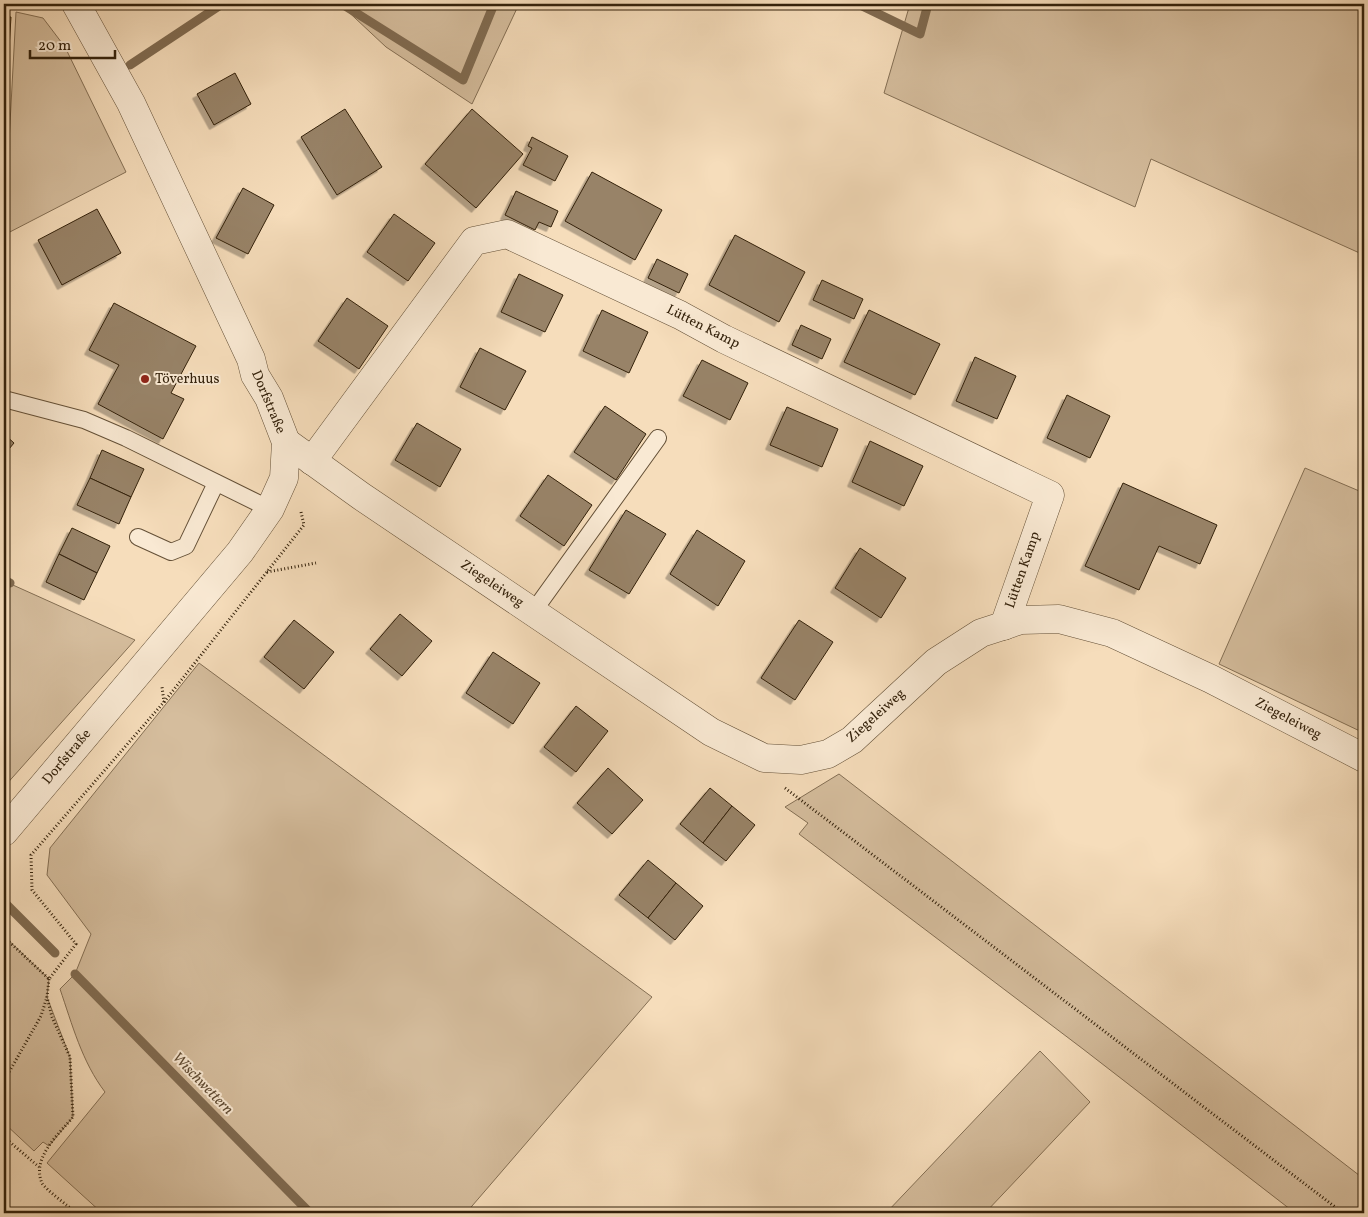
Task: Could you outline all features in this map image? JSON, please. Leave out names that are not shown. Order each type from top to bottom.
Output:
[{"type":"street","name":"Dorfstraße","points":[[4,832],[240,552],[270,509],[284,478],[286,442],[269,398],[255,375],[251,359],[131,104],[76,4]]},
{"type":"street","name":"Lütten Kamp","points":[[312,461],[474,241],[507,234],[680,315],[724,339],[1050,495],[1004,626]]},
{"type":"street","name":"Ziegeleiweg","points":[[286,442],[711,732],[764,758],[801,760],[828,754],[852,740],[936,662],[981,633],[1021,620],[1059,619],[1112,633],[1211,679],[1364,758]]},
{"type":"lane","points":[[4,399],[84,420],[126,438],[270,509]]},
{"type":"lane","points":[[533,612],[658,438]]},
{"type":"lane","points":[[138,537],[171,552],[186,546],[216,482]]},
{"type":"path","points":[[4,1081],[41,1016],[47,997],[49,979],[76,944],[32,890],[31,855],[164,702],[304,525]]},
{"type":"path","points":[[267,572],[316,563]]},
{"type":"path","points":[[152,657],[159,666],[164,702]]},
{"type":"path","points":[[782,786],[1343,1213]]},
{"type":"path","points":[[4,937],[49,979]]},
{"type":"path","points":[[47,997],[52,1017],[70,1057],[74,1117],[49,1146],[39,1167],[42,1184],[77,1213]]},
{"type":"path","points":[[4,1137],[39,1167]]},
{"type":"shaded area","points":[[340,4],[519,4],[472,104],[386,47]]},
{"type":"shaded area","points":[[910,4],[1364,4],[1364,255],[1151,159],[1135,207],[884,93]]},
{"type":"shaded area","points":[[16,12],[43,18],[65,47],[126,172],[4,235]]},
{"type":"shaded area","points":[[1305,468],[1364,493],[1364,733],[1219,664]]},
{"type":"shaded area","points":[[4,581],[135,640],[4,787]]},
{"type":"shaded area","points":[[199,663],[652,997],[466,1213],[102,1213],[47,1163],[105,1092],[84,1055],[60,989],[75,974],[91,934],[47,875],[50,848]]},
{"type":"shaded area","points":[[839,774],[1364,1179],[1364,1213],[1295,1213],[1083,1049],[799,834],[808,823],[785,807]]},
{"type":"shaded area","points":[[4,936],[49,979],[47,997],[70,1057],[73,1117],[49,1146],[43,1142],[34,1151],[4,1123]]},
{"type":"shaded area","points":[[1040,1051],[1090,1102],[985,1213],[886,1213]]},
{"type":"building","points":[[4,17],[11,17],[7,80],[4,80]]},
{"type":"building","points":[[235,73],[251,104],[214,125],[197,94]]},
{"type":"building","points":[[345,109],[382,167],[337,195],[301,137]]},
{"type":"building","points":[[472,109],[523,154],[476,208],[425,164]]},
{"type":"building","points":[[532,137],[568,156],[555,181],[523,165],[532,148],[528,146]]},
{"type":"building","points":[[592,172],[662,210],[635,260],[565,221]]},
{"type":"building","points":[[243,188],[274,205],[248,254],[216,238]]},
{"type":"building","points":[[516,191],[558,211],[551,227],[539,222],[535,230],[505,215]]},
{"type":"building","points":[[97,209],[121,253],[62,285],[38,240]]},
{"type":"building","points":[[394,214],[435,243],[408,281],[367,252]]},
{"type":"building","points":[[735,235],[805,272],[779,322],[709,285]]},
{"type":"building","points":[[657,259],[688,274],[679,293],[648,278]]},
{"type":"building","points":[[519,274],[563,295],[545,332],[501,312]]},
{"type":"building","points":[[822,280],[863,299],[854,319],[813,300]]},
{"type":"building","points":[[347,298],[388,326],[359,369],[318,341]]},
{"type":"building","name":"Töverhuus","points":[[114,303],[196,346],[171,393],[184,399],[163,439],[98,404],[119,365],[89,350]]},
{"type":"building","points":[[602,310],[648,332],[629,373],[583,351]]},
{"type":"building","points":[[869,310],[940,344],[915,395],[844,362]]},
{"type":"building","points":[[801,325],[831,339],[822,359],[792,345]]},
{"type":"building","points":[[480,348],[526,371],[505,410],[460,387]]},
{"type":"building","points":[[975,357],[1016,376],[997,419],[956,401]]},
{"type":"building","points":[[702,360],[748,383],[730,420],[683,396]]},
{"type":"building","points":[[1067,395],[1110,416],[1090,458],[1047,438]]},
{"type":"building","points":[[605,406],[646,434],[616,480],[574,452]]},
{"type":"building","points":[[787,407],[838,429],[822,467],[770,445]]},
{"type":"building","points":[[417,423],[461,449],[440,487],[395,460]]},
{"type":"building","points":[[4,434],[14,443],[4,455]]},
{"type":"building","points":[[870,441],[923,466],[904,506],[852,482]]},
{"type":"building","points":[[102,450],[144,469],[131,497],[90,478]]},
{"type":"building","points":[[548,475],[592,505],[564,546],[520,516]]},
{"type":"building","points":[[90,478],[131,497],[119,524],[77,505]]},
{"type":"building","points":[[1123,483],[1217,525],[1200,564],[1159,546],[1139,590],[1085,566]]},
{"type":"building","points":[[626,510],[666,534],[629,594],[589,570]]},
{"type":"building","points":[[72,528],[110,546],[97,573],[59,554]]},
{"type":"building","points":[[697,530],[745,561],[718,606],[670,574]]},
{"type":"building","points":[[860,548],[906,578],[881,618],[835,588]]},
{"type":"building","points":[[59,554],[97,573],[84,600],[46,582]]},
{"type":"building","points":[[400,614],[432,641],[402,676],[370,649]]},
{"type":"building","points":[[294,620],[334,652],[304,689],[264,657]]},
{"type":"building","points":[[799,620],[833,642],[795,700],[761,678]]},
{"type":"building","points":[[493,652],[540,683],[513,724],[466,693]]},
{"type":"building","points":[[576,706],[608,731],[576,772],[544,747]]},
{"type":"building","points":[[608,768],[643,800],[612,834],[577,803]]},
{"type":"building","points":[[710,788],[732,806],[703,843],[680,824]]},
{"type":"building","points":[[732,806],[755,825],[726,861],[703,843]]},
{"type":"building","points":[[648,860],[676,883],[648,918],[619,895]]},
{"type":"building","points":[[676,883],[703,906],[675,940],[648,918]]},
{"type":"waterway","points":[[130,65],[222,4]]},
{"type":"waterway","points":[[342,4],[463,80],[494,4]]},
{"type":"waterway","points":[[858,4],[920,34],[928,4]]},
{"type":"waterway","points":[[4,580],[10,583]]},
{"type":"waterway","name":"Wischwettern","points":[[7,905],[55,953]]},
{"type":"waterway","name":"Wischwettern","points":[[75,974],[310,1213]]},
{"type":"place","name":"Töverhuus","points":[[145,379]]}]
